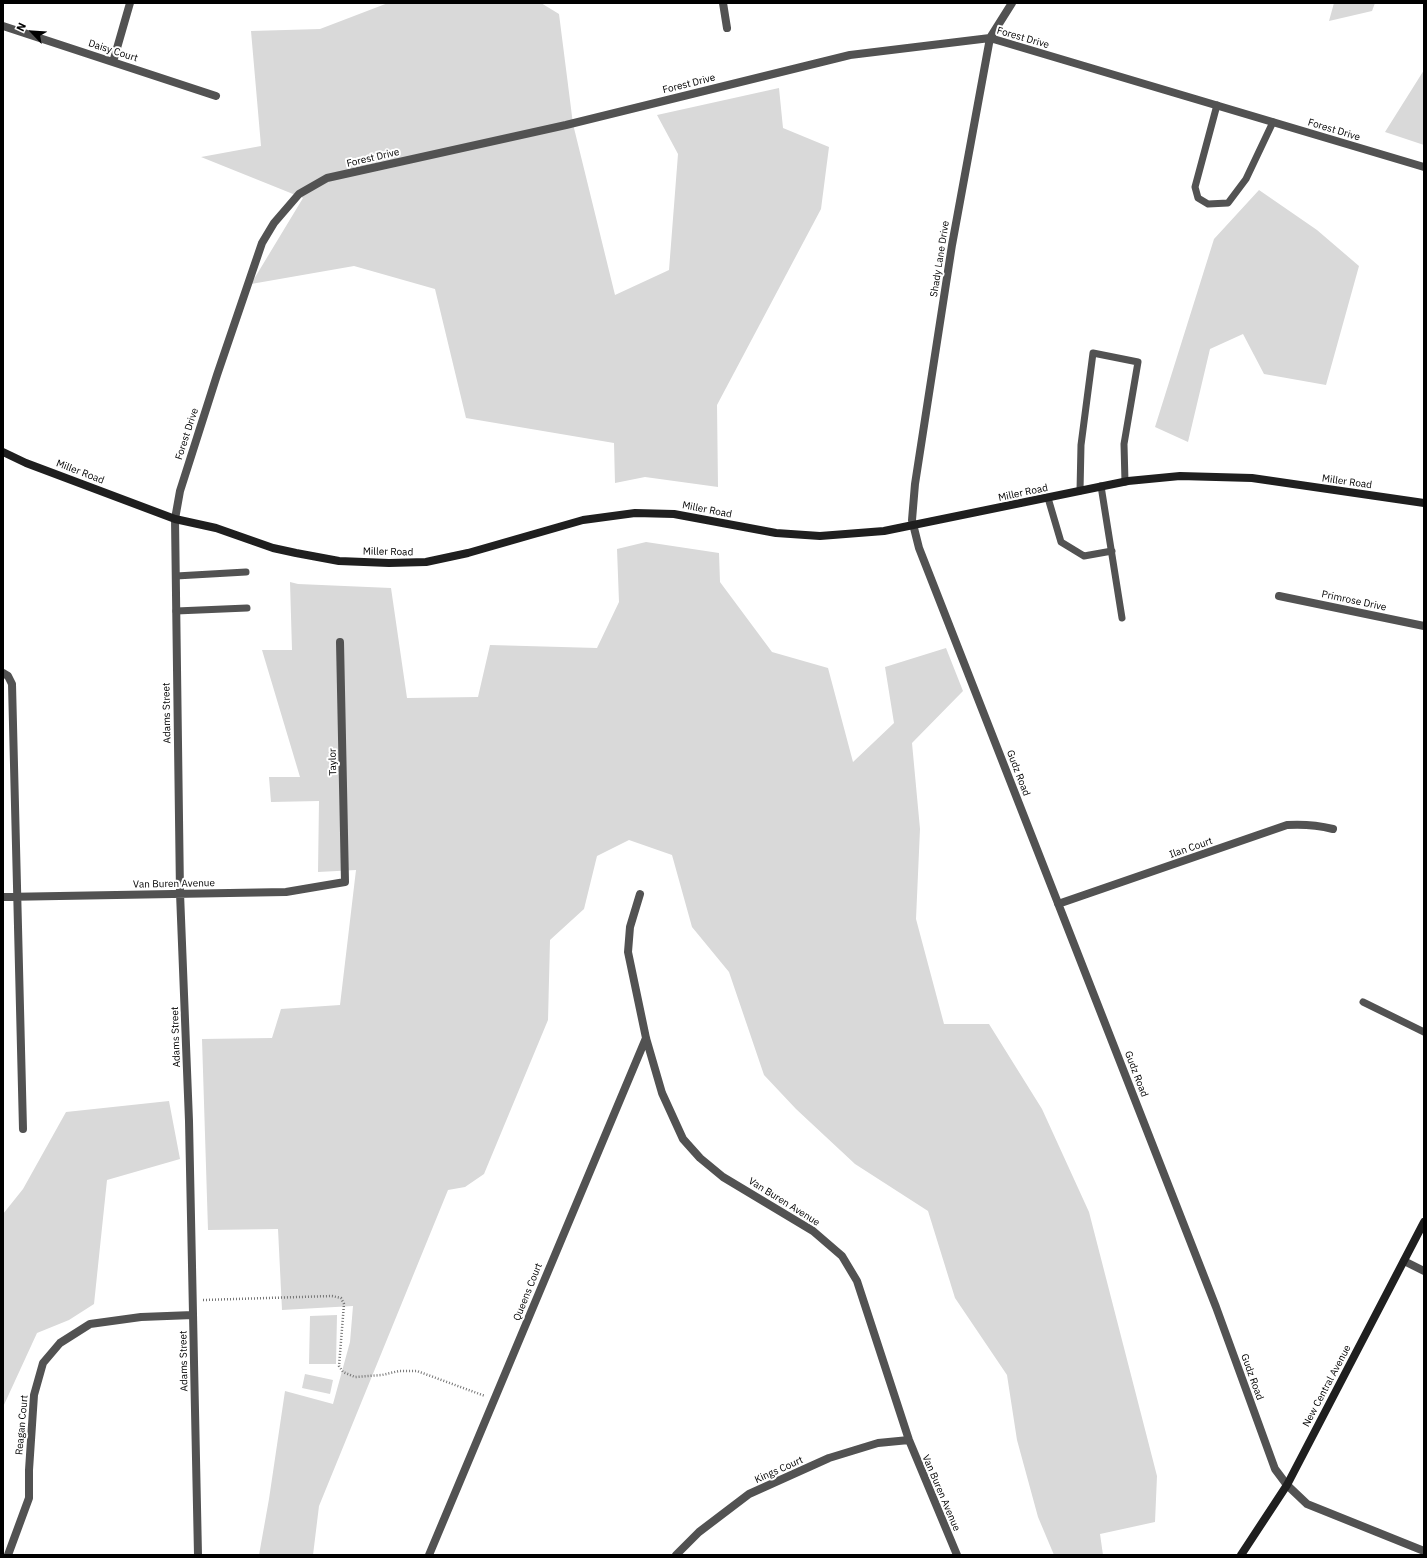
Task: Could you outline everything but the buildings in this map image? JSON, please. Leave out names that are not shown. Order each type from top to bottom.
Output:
[{"type":"street","points":[[113,62],[130,3]]},
{"type":"street","points":[[723,3],[727,28]]},
{"type":"street","name":"Shady Lane Drive","points":[[914,526],[912,520],[916,484],[951,252],[990,38],[1012,3]]},
{"type":"street","name":"Daisy Court","points":[[3,26],[216,96]]},
{"type":"street","name":"Forest Drive","points":[[175,519],[180,491],[217,375],[262,243],[274,223],[299,194],[327,178],[566,125],[850,55],[990,38],[1424,167]]},
{"type":"street","name":"Miller Road","points":[[3,452],[26,463],[175,519],[216,528],[274,548],[339,560],[389,563],[426,562],[468,553],[583,520],[635,513],[674,514],[776,533],[820,536],[884,531],[1102,486],[1180,476],[1252,478],[1424,503]]},
{"type":"street","name":"Adams Street","points":[[175,519],[180,894],[189,1121],[198,1555]]},
{"type":"street","name":"Gudz Road","points":[[914,526],[919,548],[1216,1307],[1275,1469],[1287,1485],[1307,1504],[1424,1551]]},
{"type":"street","name":"Primrose Drive","points":[[1279,596],[1424,626]]},
{"type":"street","name":"Taylor","points":[[340,642],[346,882]]},
{"type":"street","points":[[3,673],[8,676],[12,684],[23,1129]]},
{"type":"street","name":"Ilan Court","points":[[1058,904],[1287,826],[1302,824],[1333,829]]},
{"type":"street","name":"Van Buren Avenue","points":[[3,897],[286,892],[346,882]]},
{"type":"street","name":"Van Buren Avenue","points":[[640,894],[630,927],[628,952],[646,1038],[662,1093],[683,1139],[700,1158],[723,1177],[813,1232],[842,1256],[857,1281],[908,1440],[957,1555]]},
{"type":"street","name":"Queens Court","points":[[429,1555],[646,1038]]},
{"type":"street","name":"New Central Avenue","points":[[1241,1555],[1287,1485],[1424,1222]]},
{"type":"street","points":[[1404,1261],[1424,1271]]},
{"type":"street","name":"Reagan Court","points":[[8,1555],[29,1498],[29,1470],[34,1395],[43,1363],[60,1344],[90,1324],[141,1317],[193,1314]]},
{"type":"street","name":"Kings Court","points":[[676,1555],[699,1532],[749,1494],[829,1458],[878,1443],[908,1440]]},
{"type":"lane","points":[[1217,105],[1195,187],[1198,198],[1208,204],[1228,203],[1246,179],[1273,122]]},
{"type":"lane","points":[[1080,491],[1081,445],[1093,353],[1138,362],[1124,444],[1124,482]]},
{"type":"lane","points":[[1102,486],[1122,618]]},
{"type":"lane","points":[[1048,498],[1061,542],[1084,556],[1112,551]]},
{"type":"lane","points":[[176,576],[246,572]]},
{"type":"lane","points":[[176,611],[247,608]]},
{"type":"lane","points":[[1362,1002],[1424,1032]]},
{"type":"path","points":[[193,1300],[332,1296],[341,1298],[344,1304],[339,1366],[343,1372],[355,1377],[382,1375],[399,1371],[417,1371],[494,1399]]},
{"type":"shaded area","points":[[388,3],[541,3],[559,14],[573,124],[615,295],[669,270],[678,154],[657,115],[779,88],[783,128],[829,147],[821,209],[717,405],[718,487],[645,477],[615,483],[614,443],[466,418],[435,289],[354,266],[251,284],[303,198],[201,157],[261,146],[251,31],[320,29]]},
{"type":"shaded area","points":[[1334,3],[1375,3],[1372,11],[1329,21]]},
{"type":"shaded area","points":[[1424,70],[1424,145],[1385,132]]},
{"type":"shaded area","points":[[1259,190],[1317,230],[1359,266],[1326,385],[1264,374],[1243,334],[1210,349],[1188,442],[1155,427],[1214,239]]},
{"type":"shaded area","points":[[646,542],[719,553],[720,582],[772,652],[828,668],[853,762],[894,723],[885,667],[946,648],[963,691],[912,743],[920,829],[916,919],[944,1024],[989,1024],[1042,1109],[1089,1212],[1157,1476],[1155,1522],[1100,1534],[1103,1555],[1054,1555],[1038,1517],[1017,1440],[1007,1375],[955,1298],[928,1211],[855,1164],[796,1109],[764,1075],[729,972],[692,927],[672,855],[629,840],[597,856],[584,909],[550,940],[548,1020],[484,1174],[465,1187],[448,1190],[319,1506],[313,1555],[259,1555],[285,1391],[333,1404],[350,1342],[353,1306],[282,1310],[278,1229],[208,1230],[202,1039],[272,1038],[281,1009],[340,1005],[356,870],[318,872],[319,801],[271,802],[269,777],[300,777],[262,650],[292,650],[290,582],[298,584],[391,588],[407,698],[478,697],[490,645],[597,648],[619,602],[617,549]]},
{"type":"shaded area","points":[[169,1101],[180,1159],[107,1180],[94,1304],[69,1320],[37,1333],[3,1407],[3,1214],[23,1189],[66,1112]]},
{"type":"shaded area","points":[[337,1315],[336,1364],[309,1364],[310,1316]]},
{"type":"shaded area","points":[[305,1374],[333,1380],[330,1394],[302,1388]]}]
